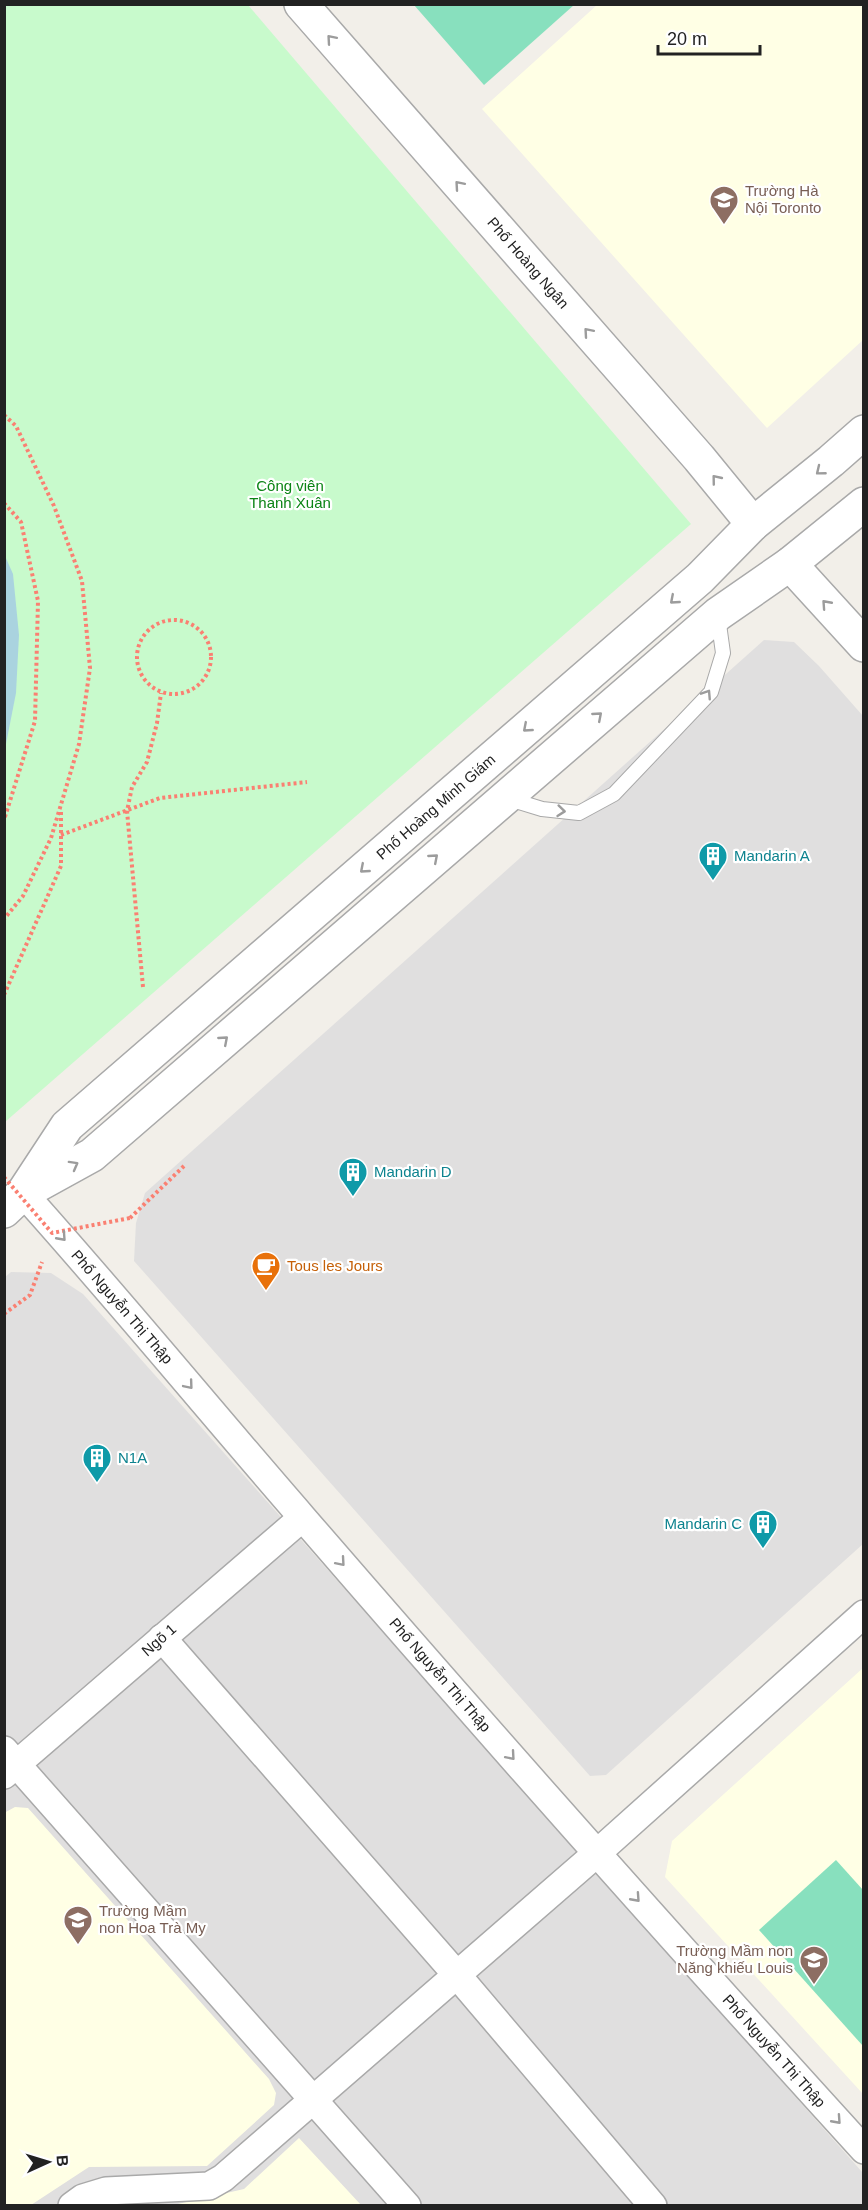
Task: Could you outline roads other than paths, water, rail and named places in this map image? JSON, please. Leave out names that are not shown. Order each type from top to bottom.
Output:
[{"type":"street","name":"Phố Hoàng Ngân","points":[[301,4],[699,458],[753,524]]},
{"type":"street","name":"Phố Hoàng Minh Giám","points":[[11,1194],[67,1126],[700,578],[753,524],[864,432]]},
{"type":"street","points":[[11,1194],[92,1155],[717,614],[790,564],[864,504]]},
{"type":"street","points":[[790,564],[864,645]]},
{"type":"street","name":"Phố Nguyễn Thị Thập","points":[[11,1194],[88,1266],[302,1518],[596,1854],[864,2150]]},
{"type":"street","name":"Ngõ 1","points":[[9,1763],[162,1638],[302,1518]]},
{"type":"street","points":[[72,2205],[83,2198],[106,2191],[209,2186],[223,2178],[596,1854],[864,1614]]},
{"type":"street","points":[[162,1638],[457,1975],[653,2205]]},
{"type":"street","points":[[9,1763],[315,2099],[408,2205]]},
{"type":"lane","points":[[504,797],[542,809],[579,813],[614,794],[711,692],[723,653],[717,614]]},
{"type":"water","points":[[5,556],[13,574],[19,635],[16,693],[5,749]]},
{"type":"place","name":"Trường Hà Nội Toronto","points":[[724,226]]},
{"type":"place","name":"Mandarin A","points":[[713,882]]},
{"type":"place","name":"Mandarin D","points":[[353,1198]]},
{"type":"place","name":"Tous les Jours","points":[[266,1292]]},
{"type":"place","name":"N1A","points":[[97,1484]]},
{"type":"place","name":"Mandarin C","points":[[763,1550]]},
{"type":"place","name":"Trường Mầm non Hoa Trà My","points":[[78,1946]]},
{"type":"place","name":"Trường Mầm non Năng khiếu Louis","points":[[814,1986]]},
{"type":"park label","name":"Công viên Thanh Xuân","points":[[290,494]]}]
